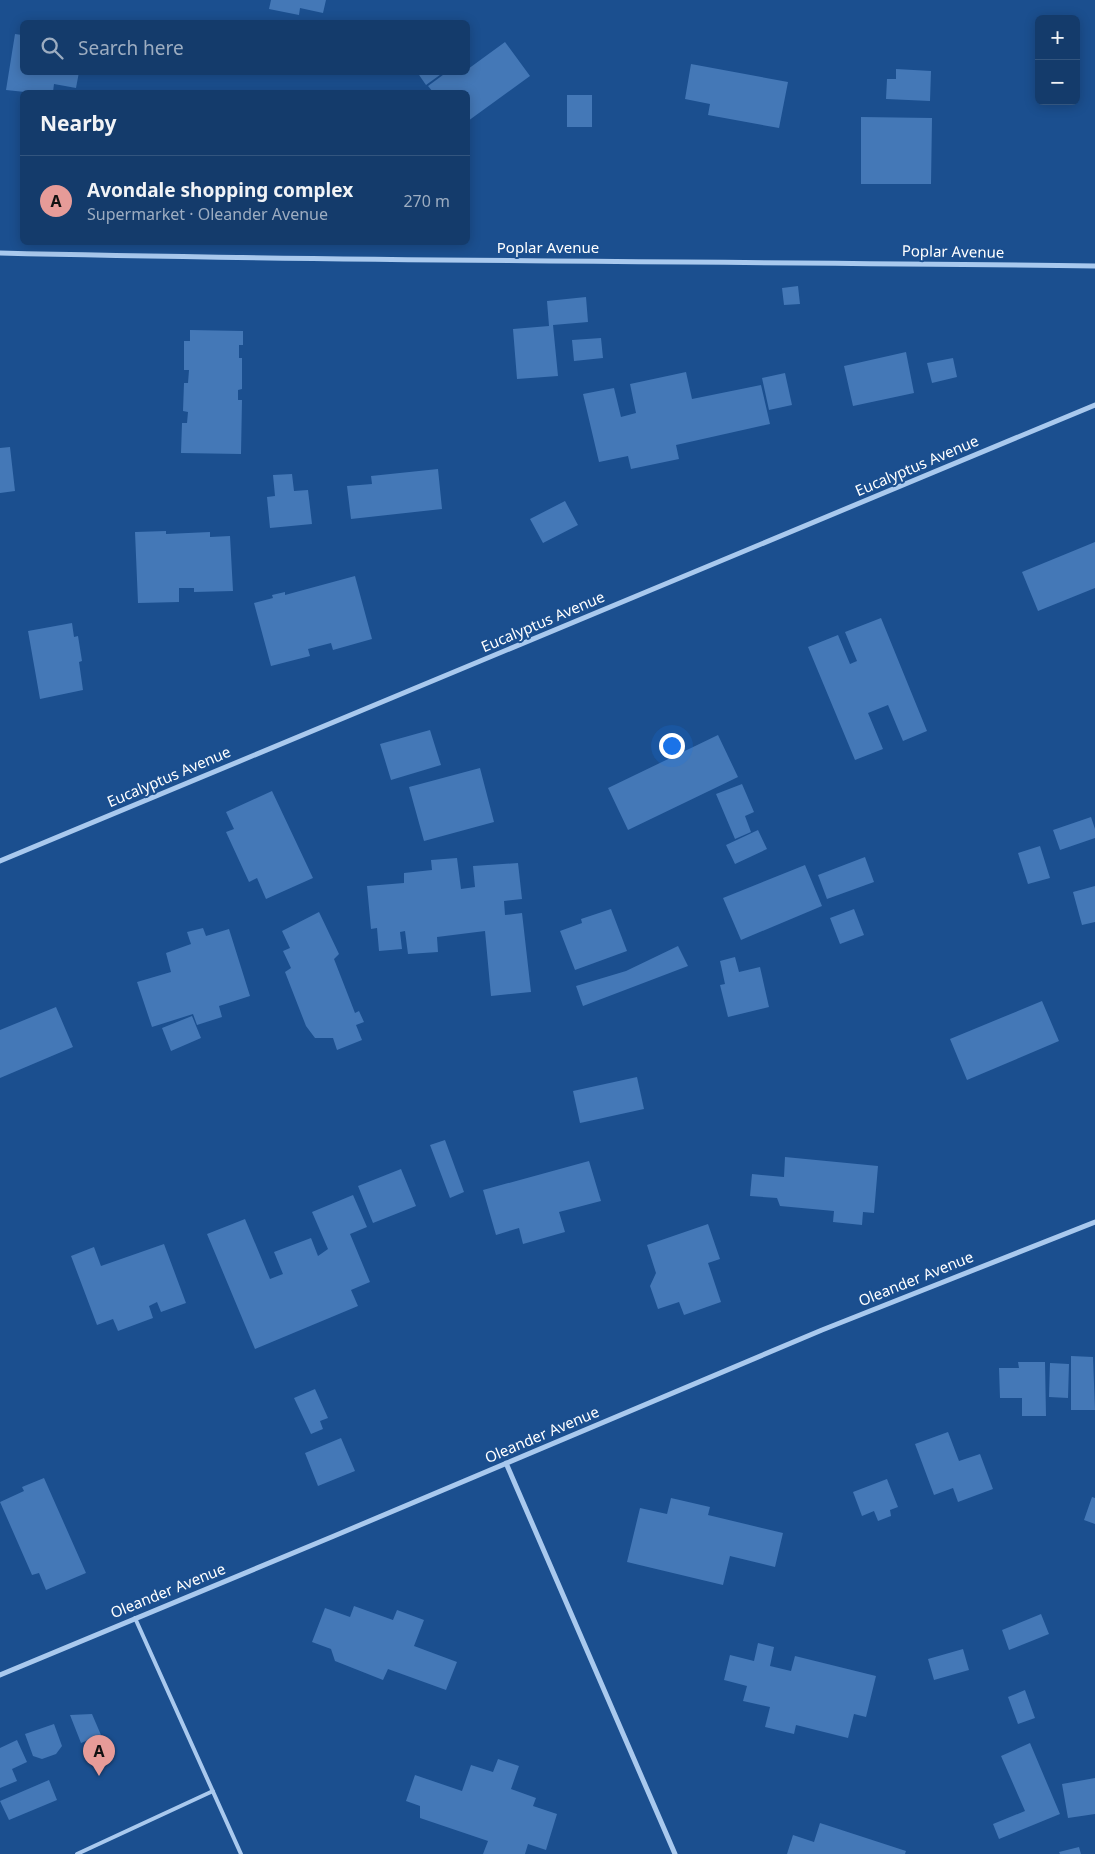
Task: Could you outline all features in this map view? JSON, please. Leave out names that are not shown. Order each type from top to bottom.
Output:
[{"type":"street","name":"Poplar Avenue","points":[[0,253],[207,258],[1095,266]]},
{"type":"street","name":"Eucalyptus Avenue","points":[[0,861],[1095,405]]},
{"type":"street","name":"Oleander Avenue","points":[[0,1675],[822,1330],[1095,1222]]},
{"type":"street","points":[[506,1463],[675,1854]]},
{"type":"lane","points":[[135,1618],[241,1854]]},
{"type":"lane","points":[[77,1854],[213,1791]]},
{"type":"building","points":[[271,0],[326,0],[323,13],[300,8],[299,15],[269,9]]},
{"type":"building","points":[[15,34],[20,35],[20,75],[78,75],[76,88],[54,84],[53,90],[6,90]]},
{"type":"building","points":[[505,42],[530,76],[470,120],[470,90],[431,90],[428,86],[443,75],[470,75],[470,68]]},
{"type":"building","points":[[691,64],[788,82],[779,128],[708,115],[710,104],[685,99]]},
{"type":"building","points":[[896,69],[931,71],[930,101],[886,99],[887,79],[896,79]]},
{"type":"building","points":[[419,75],[440,75],[426,85]]},
{"type":"building","points":[[567,95],[592,95],[592,127],[567,127]]},
{"type":"building","points":[[861,117],[932,118],[931,184],[861,184]]},
{"type":"building","points":[[798,286],[800,304],[784,305],[782,288]]},
{"type":"building","points":[[586,297],[588,322],[553,325],[558,376],[517,379],[513,329],[549,326],[547,301]]},
{"type":"building","points":[[190,330],[243,331],[243,345],[239,345],[239,358],[242,358],[242,389],[238,390],[238,400],[242,400],[241,454],[181,453],[182,423],[187,423],[188,412],[183,411],[184,383],[188,383],[189,370],[184,370],[184,341],[190,341]]},
{"type":"building","points":[[601,338],[603,358],[574,361],[572,340]]},
{"type":"building","points":[[906,352],[914,393],[853,406],[844,366]]},
{"type":"building","points":[[953,358],[957,377],[932,383],[927,363]]},
{"type":"building","points":[[686,372],[692,399],[761,385],[770,424],[676,445],[679,459],[631,469],[628,456],[599,462],[583,394],[614,388],[621,417],[636,413],[630,384]]},
{"type":"building","points":[[785,373],[792,405],[769,410],[762,378]]},
{"type":"building","points":[[10,447],[15,491],[0,493],[0,448]]},
{"type":"building","points":[[438,469],[442,509],[351,519],[347,486],[372,484],[371,476]]},
{"type":"building","points":[[292,474],[294,491],[308,490],[312,524],[270,528],[267,497],[275,496],[273,475]]},
{"type":"building","points":[[565,501],[578,525],[543,543],[530,519]]},
{"type":"building","points":[[166,531],[166,534],[210,532],[210,537],[230,536],[233,591],[194,592],[194,588],[179,588],[179,602],[138,603],[135,532]]},
{"type":"building","points":[[1095,542],[1095,588],[1038,611],[1022,572]]},
{"type":"building","points":[[355,576],[372,639],[333,650],[331,643],[308,649],[310,656],[271,666],[254,603],[273,598],[272,595],[285,592],[285,595]]},
{"type":"building","points":[[881,618],[927,731],[903,741],[888,705],[868,713],[883,749],[855,760],[808,647],[838,635],[850,664],[857,661],[845,632]]},
{"type":"building","points":[[72,623],[74,637],[78,636],[82,661],[79,662],[83,690],[40,699],[28,631]]},
{"type":"building","points":[[430,730],[441,765],[391,780],[380,744]]},
{"type":"building","points":[[718,735],[738,777],[628,830],[608,788]]},
{"type":"building","points":[[480,768],[494,822],[424,841],[409,787]]},
{"type":"building","points":[[742,784],[754,812],[745,816],[751,832],[735,839],[716,794]]},
{"type":"building","points":[[272,791],[313,878],[266,899],[257,878],[249,882],[226,832],[234,829],[226,812]]},
{"type":"building","points":[[1091,817],[1095,829],[1095,838],[1060,850],[1053,830]]},
{"type":"building","points":[[758,830],[767,849],[735,864],[726,845]]},
{"type":"building","points":[[1040,846],[1050,878],[1028,884],[1018,853]]},
{"type":"building","points":[[865,857],[874,882],[827,899],[818,875]]},
{"type":"building","points":[[457,858],[461,889],[475,887],[473,866],[518,863],[522,899],[504,901],[505,915],[522,913],[531,992],[491,996],[485,931],[437,937],[438,952],[408,954],[405,931],[400,932],[402,949],[379,951],[377,928],[371,929],[367,886],[404,883],[404,873],[432,870],[431,860]]},
{"type":"building","points":[[805,865],[822,906],[741,940],[723,898]]},
{"type":"building","points":[[1095,886],[1095,922],[1082,925],[1073,892]]},
{"type":"building","points":[[611,909],[627,951],[575,970],[560,931],[582,923],[581,919]]},
{"type":"building","points":[[854,909],[864,935],[840,944],[830,918]]},
{"type":"building","points":[[319,912],[339,954],[334,959],[355,1013],[359,1011],[364,1022],[356,1025],[362,1040],[337,1050],[333,1038],[315,1038],[306,1026],[285,972],[291,968],[283,951],[290,948],[282,931]]},
{"type":"building","points":[[203,928],[206,936],[229,929],[250,996],[219,1006],[222,1017],[197,1025],[193,1014],[152,1027],[137,982],[171,972],[166,953],[191,944],[187,932]]},
{"type":"building","points":[[678,946],[688,966],[583,1006],[576,986],[626,971]]},
{"type":"building","points":[[735,957],[739,972],[760,967],[769,1007],[728,1017],[720,985],[725,984],[720,961]]},
{"type":"building","points":[[1042,1001],[1059,1041],[967,1080],[950,1039]]},
{"type":"building","points":[[56,1007],[73,1047],[0,1078],[0,1030]]},
{"type":"building","points":[[192,1016],[201,1038],[171,1051],[162,1028]]},
{"type":"building","points":[[637,1077],[644,1109],[580,1123],[573,1091]]},
{"type":"building","points":[[445,1140],[464,1192],[450,1198],[430,1145]]},
{"type":"building","points":[[785,1157],[878,1166],[874,1213],[863,1212],[862,1225],[833,1222],[834,1211],[780,1206],[777,1198],[750,1196],[752,1174],[784,1177]]},
{"type":"building","points":[[589,1161],[601,1201],[559,1212],[565,1232],[523,1244],[519,1228],[496,1235],[483,1190]]},
{"type":"building","points":[[401,1169],[416,1206],[373,1223],[358,1186]]},
{"type":"building","points":[[353,1195],[367,1227],[350,1234],[370,1282],[351,1290],[358,1306],[255,1349],[207,1234],[245,1219],[270,1279],[283,1274],[274,1252],[311,1238],[318,1256],[328,1249],[312,1212]]},
{"type":"building","points":[[708,1224],[720,1259],[708,1263],[721,1302],[684,1315],[679,1302],[658,1309],[650,1286],[656,1273],[647,1245]]},
{"type":"building","points":[[164,1244],[186,1303],[161,1312],[157,1302],[149,1306],[153,1318],[118,1331],[113,1319],[97,1325],[71,1256],[94,1247],[101,1266]]},
{"type":"building","points":[[1071,1356],[1093,1357],[1095,1410],[1071,1410]]},
{"type":"building","points":[[1018,1362],[1045,1362],[1046,1416],[1022,1416],[1022,1398],[1000,1398],[999,1368],[1019,1368]]},
{"type":"building","points":[[1050,1363],[1069,1364],[1068,1398],[1049,1397]]},
{"type":"building","points":[[315,1389],[328,1418],[320,1421],[323,1429],[311,1434],[294,1398]]},
{"type":"building","points":[[948,1432],[959,1461],[980,1454],[993,1489],[958,1502],[953,1488],[934,1495],[915,1444]]},
{"type":"building","points":[[341,1438],[355,1471],[318,1486],[305,1453]]},
{"type":"building","points":[[44,1478],[86,1573],[46,1590],[39,1573],[32,1575],[0,1502],[24,1491],[22,1487]]},
{"type":"building","points":[[887,1479],[898,1507],[890,1510],[891,1516],[878,1521],[874,1511],[862,1516],[853,1492]]},
{"type":"building","points":[[1092,1497],[1095,1498],[1095,1524],[1084,1520]]},
{"type":"building","points":[[671,1498],[710,1507],[708,1515],[783,1533],[775,1567],[730,1556],[723,1585],[627,1562],[640,1508],[667,1514]]},
{"type":"building","points":[[354,1606],[393,1620],[397,1610],[424,1620],[414,1646],[457,1662],[446,1690],[388,1669],[383,1680],[335,1661],[331,1649],[312,1642],[325,1608],[350,1617]]},
{"type":"building","points":[[1041,1614],[1049,1634],[1009,1650],[1002,1630]]},
{"type":"building","points":[[758,1643],[774,1647],[770,1666],[791,1671],[795,1656],[876,1676],[866,1717],[854,1714],[848,1738],[796,1725],[794,1734],[765,1727],[770,1707],[743,1701],[747,1686],[724,1680],[730,1655],[754,1661]]},
{"type":"building","points":[[963,1649],[969,1670],[934,1680],[928,1659]]},
{"type":"building","points":[[1025,1690],[1035,1718],[1018,1724],[1008,1697]]},
{"type":"building","points":[[92,1714],[101,1735],[81,1743],[70,1715]]},
{"type":"building","points":[[54,1724],[62,1746],[56,1754],[42,1759],[33,1756],[25,1734]]},
{"type":"building","points":[[17,1740],[27,1762],[12,1769],[17,1781],[0,1788],[0,1748]]},
{"type":"building","points":[[1030,1743],[1060,1814],[999,1839],[993,1824],[1025,1811],[1001,1756]]},
{"type":"building","points":[[498,1759],[519,1766],[511,1789],[536,1798],[533,1806],[557,1814],[546,1850],[528,1844],[525,1854],[483,1854],[488,1841],[420,1818],[420,1806],[406,1801],[415,1775],[462,1791],[471,1765],[493,1772]]},
{"type":"building","points":[[1095,1778],[1095,1814],[1068,1818],[1062,1784]]},
{"type":"building","points":[[49,1780],[57,1800],[9,1820],[0,1801]]},
{"type":"building","points":[[820,1823],[906,1851],[905,1854],[787,1854],[793,1835],[814,1842]]},
{"type":"building","points":[[1079,1847],[1081,1854],[1060,1854],[1059,1852]]},
{"type":"place","name":"Avondale shopping complex","points":[[99,1776]]}]
